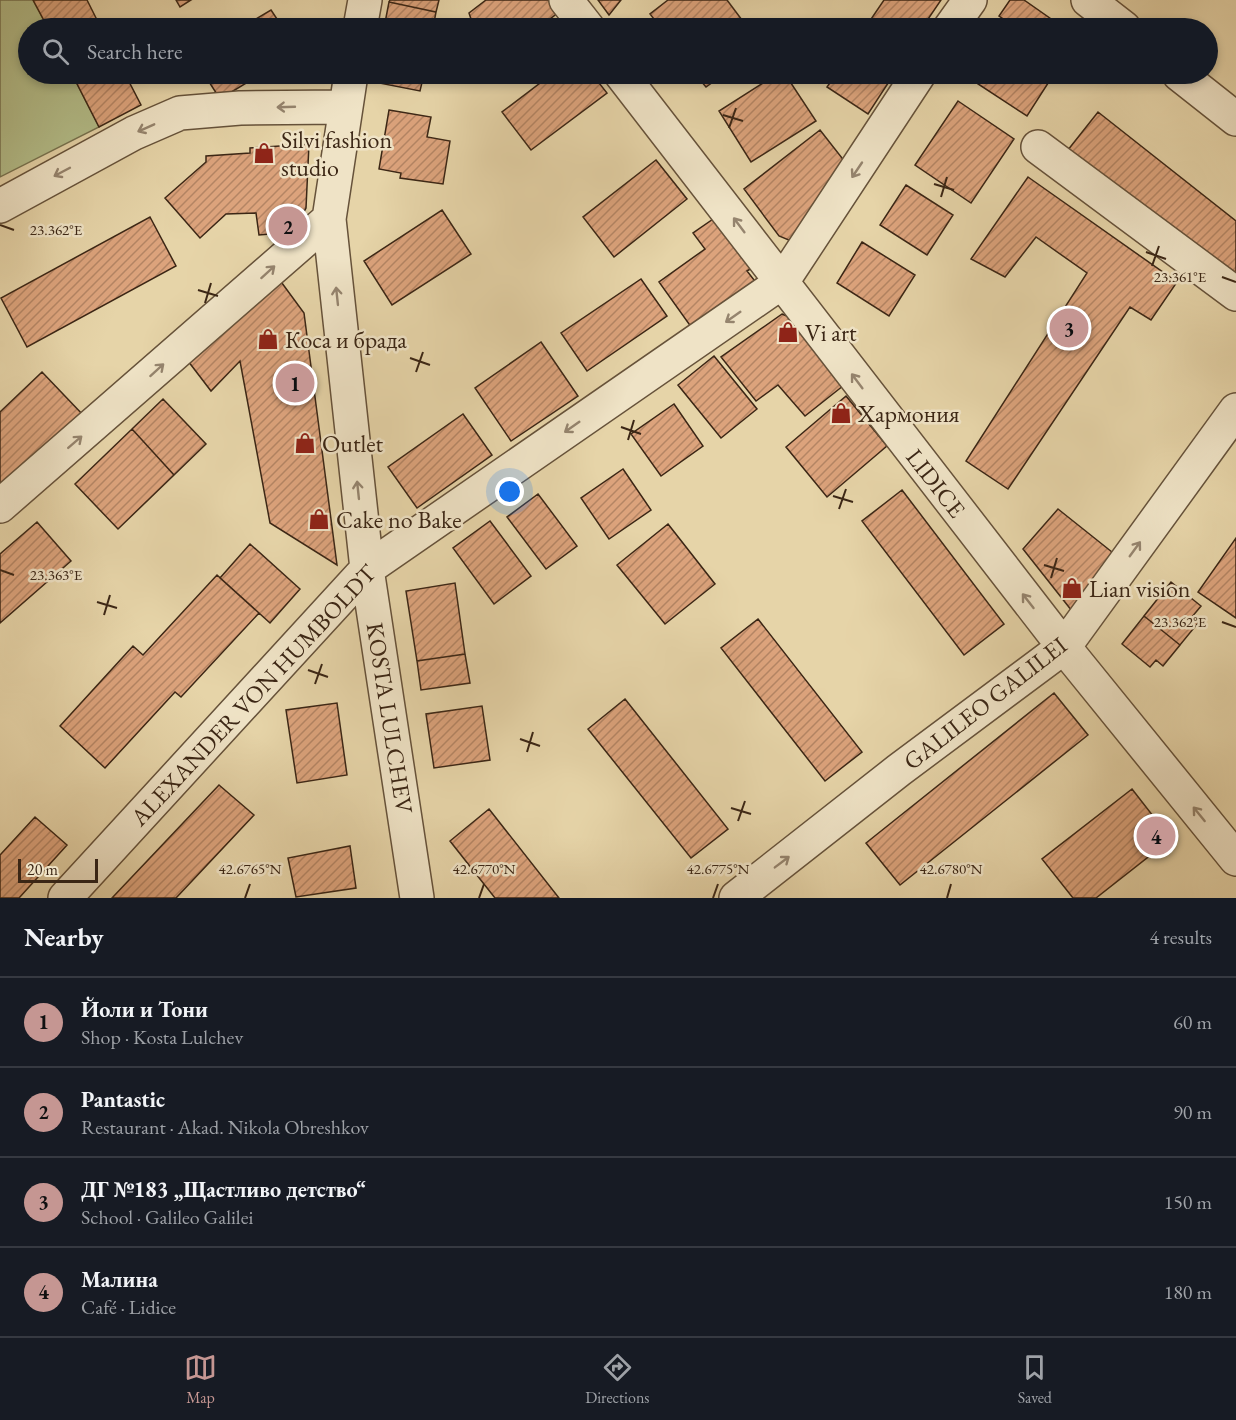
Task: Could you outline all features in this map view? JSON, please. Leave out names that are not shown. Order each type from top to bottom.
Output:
[{"type":"street","points":[[362,18],[365,0]]},
{"type":"street","points":[[566,0],[580,18]]},
{"type":"street","points":[[957,18],[970,0]]},
{"type":"street","points":[[1088,0],[1111,18]]},
{"type":"street","name":"KOSTA LULCHEV","points":[[349,84],[329,219],[368,568],[417,898]]},
{"type":"street","name":"LIDICE","points":[[629,84],[1064,647],[1236,859]]},
{"type":"street","name":"ALEXANDER VON HUMBOLDT","points":[[65,898],[368,568],[782,282],[912,84]]},
{"type":"street","points":[[1192,84],[1236,119]]},
{"type":"street","points":[[0,206],[134,133],[180,113],[240,108],[345,107]]},
{"type":"street","points":[[1038,147],[1236,294]]},
{"type":"street","points":[[0,506],[329,219]]},
{"type":"street","name":"GALILEO GALILEI","points":[[736,898],[916,757],[1064,647],[1236,410]]},
{"type":"green space","points":[[0,0],[33,0],[43,18],[18,18],[18,84],[77,84],[99,127],[0,177]]},
{"type":"building","points":[[33,0],[87,0],[96,18],[43,18]]},
{"type":"building","points":[[176,0],[191,0],[180,7]]},
{"type":"building","points":[[390,0],[439,0],[436,12],[389,2]]},
{"type":"building","points":[[486,0],[550,0],[559,12],[551,18],[471,18],[469,13]]},
{"type":"building","points":[[598,0],[621,0],[609,15]]},
{"type":"building","points":[[668,0],[727,0],[740,18],[653,18],[650,14]]},
{"type":"building","points":[[884,0],[941,0],[929,18],[872,18]]},
{"type":"building","points":[[1010,0],[1024,0],[1050,18],[1002,18],[999,16]]},
{"type":"building","points":[[389,2],[436,12],[435,18],[386,18]]},
{"type":"building","points":[[271,10],[276,18],[258,18]]},
{"type":"building","points":[[77,84],[130,84],[141,105],[99,127]]},
{"type":"building","points":[[210,84],[245,84],[220,99]]},
{"type":"building","points":[[384,84],[422,84],[420,91]]},
{"type":"building","points":[[539,84],[600,84],[607,93],[531,150],[502,112]]},
{"type":"building","points":[[761,84],[792,84],[816,121],[751,162],[719,111]]},
{"type":"building","points":[[829,84],[888,84],[868,114],[827,87]]},
{"type":"building","points":[[978,84],[1048,84],[1027,116]]},
{"type":"building","points":[[958,101],[1014,139],[971,203],[915,165]]},
{"type":"building","points":[[389,110],[431,117],[427,137],[450,141],[443,184],[400,178],[401,173],[379,169]]},
{"type":"building","points":[[1098,112],[1236,221],[1236,292],[1064,155]]},
{"type":"building","points":[[820,130],[853,172],[815,202],[818,223],[791,241],[779,236],[744,189]]},
{"type":"building","points":[[309,144],[306,208],[293,232],[259,235],[256,213],[226,214],[200,238],[165,198],[206,162],[206,156],[250,153],[250,148]]},
{"type":"building","points":[[656,160],[687,199],[614,257],[583,217]]},
{"type":"building","points":[[1028,177],[1177,282],[1151,320],[1130,307],[1008,489],[966,461],[1087,273],[1036,237],[1005,277],[971,259]]},
{"type":"building","points":[[906,185],[953,215],[927,255],[880,225]]},
{"type":"building","points":[[442,210],[471,254],[392,305],[364,261]]},
{"type":"building","points":[[719,215],[755,266],[747,271],[758,285],[694,331],[659,282],[705,249],[693,233]]},
{"type":"building","points":[[150,217],[176,266],[27,347],[1,298]]},
{"type":"building","points":[[862,242],[915,275],[889,316],[837,283]]},
{"type":"building","points":[[279,279],[304,313],[337,565],[270,523],[240,361],[211,391],[185,357]]},
{"type":"building","points":[[641,279],[667,316],[587,371],[561,333]]},
{"type":"building","points":[[782,314],[799,321],[848,382],[805,416],[778,385],[756,401],[721,357]]},
{"type":"building","points":[[541,342],[578,396],[511,441],[475,388]]},
{"type":"building","points":[[714,356],[757,409],[721,438],[678,385]]},
{"type":"building","points":[[42,372],[84,416],[0,496],[0,412]]},
{"type":"building","points":[[846,396],[887,446],[827,497],[786,447]]},
{"type":"building","points":[[163,399],[206,444],[174,475],[132,429]]},
{"type":"building","points":[[674,404],[703,446],[661,476],[631,434]]},
{"type":"building","points":[[463,414],[492,455],[417,508],[388,467]]},
{"type":"building","points":[[132,429],[174,475],[118,529],[75,484]]},
{"type":"building","points":[[623,469],[651,510],[609,539],[581,498]]},
{"type":"building","points":[[902,490],[1004,624],[964,655],[862,521]]},
{"type":"building","points":[[538,494],[577,546],[546,569],[507,517]]},
{"type":"building","points":[[1058,509],[1117,556],[1072,611],[1023,549]]},
{"type":"building","points":[[490,521],[531,576],[494,604],[453,548]]},
{"type":"building","points":[[37,522],[71,561],[0,623],[0,554]]},
{"type":"building","points":[[668,524],[715,584],[665,624],[617,565]]},
{"type":"building","points":[[1236,538],[1236,618],[1198,592]]},
{"type":"building","points":[[250,544],[300,589],[270,623],[220,578]]},
{"type":"building","points":[[217,575],[259,613],[181,697],[175,692],[105,768],[60,726],[133,646],[143,655]]},
{"type":"building","points":[[1171,582],[1201,606],[1191,618],[1198,623],[1180,645],[1144,616]]},
{"type":"building","points":[[455,583],[465,654],[417,661],[406,591]]},
{"type":"building","points":[[1144,616],[1180,645],[1163,666],[1156,660],[1150,667],[1122,644]]},
{"type":"building","points":[[758,619],[862,752],[825,781],[721,648]]},
{"type":"building","points":[[465,654],[470,683],[421,690],[417,661]]},
{"type":"building","points":[[1054,693],[1088,735],[900,885],[866,843]]},
{"type":"building","points":[[625,699],[728,829],[691,858],[588,729]]},
{"type":"building","points":[[337,703],[347,775],[297,783],[286,710]]},
{"type":"building","points":[[482,706],[490,760],[434,768],[426,714]]},
{"type":"building","points":[[219,785],[254,815],[176,898],[112,898]]},
{"type":"building","points":[[1132,789],[1171,839],[1096,898],[1073,898],[1042,859]]},
{"type":"building","points":[[489,809],[559,898],[495,898],[450,841]]},
{"type":"building","points":[[35,817],[67,845],[19,898],[0,898],[0,855]]},
{"type":"building","points":[[350,846],[356,888],[296,897],[288,858]]},
{"type":"place","name":"Silvi fashion studio","points":[[264,153]]},
{"type":"place","name":"Pantastic","points":[[288,226]]},
{"type":"place","name":"ДГ №183 „Щастливо детство“","points":[[1069,328]]},
{"type":"place","name":"Vi art","points":[[788,332]]},
{"type":"place","name":"Коса и брада","points":[[268,339]]},
{"type":"place","name":"Йоли и Тони","points":[[295,383]]},
{"type":"place","name":"Хармония","points":[[841,413]]},
{"type":"place","name":"Outlet","points":[[305,443]]},
{"type":"place","name":"Cake no Bake","points":[[319,519]]},
{"type":"place","name":"Lian vision","points":[[1072,588]]},
{"type":"place","name":"Малина","points":[[1156,836]]}]
